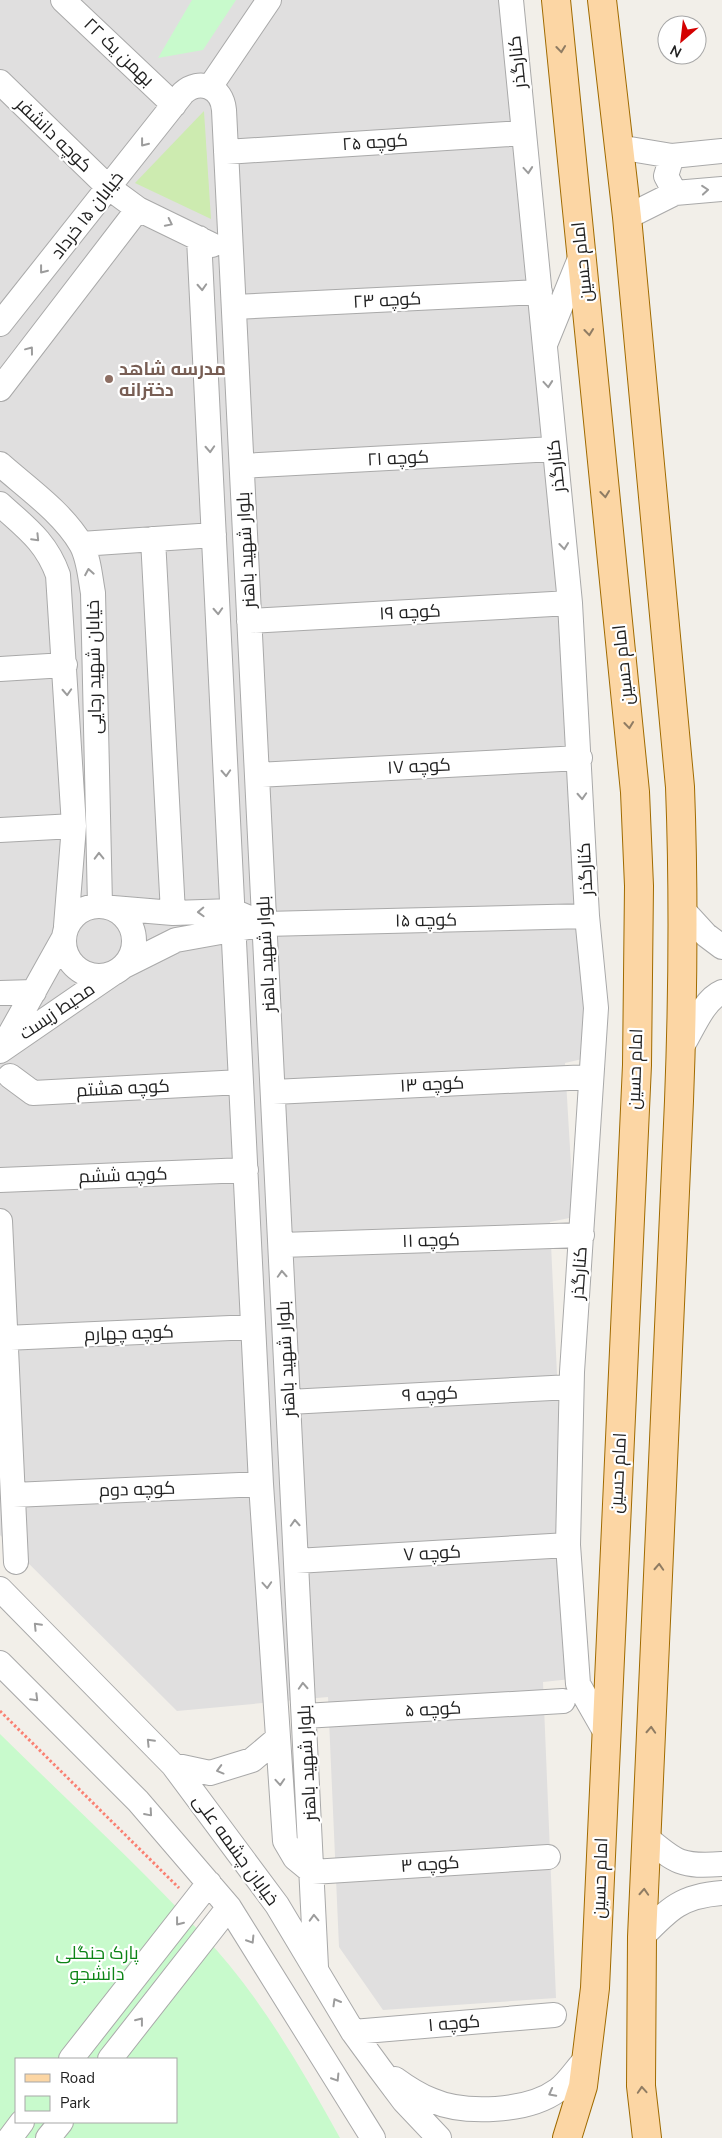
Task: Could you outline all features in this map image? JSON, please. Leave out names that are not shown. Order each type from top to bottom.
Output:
[{"type":"main road","name":"امام حسین","points":[[556,0],[635,792],[639,886],[636,1084],[595,1988],[583,2086],[568,2138]]},
{"type":"main road","points":[[602,0],[627,217],[680,787],[684,911],[681,1048],[642,1937],[641,2086],[647,2138]]},
{"type":"street","name":"۲۲ بهمن یک","points":[[63,0],[174,105]]},
{"type":"street","points":[[174,105],[188,88],[195,85],[210,86],[269,0]]},
{"type":"street","name":"کنارگذر","points":[[511,0],[570,603],[580,758],[587,916],[596,1008],[571,1387],[568,1545],[578,1684],[606,1733]]},
{"type":"street","name":"کوچه دانشفر","points":[[0,82],[108,187],[138,209],[232,255]]},
{"type":"street","name":"بلوار شهید باهنر","points":[[210,86],[216,90],[224,103],[316,1967]]},
{"type":"street","name":"خیابان ۱۵ خرداد","points":[[1,320],[174,105]]},
{"type":"street","name":"کوچه ۲۵","points":[[226,152],[524,133]]},
{"type":"street","points":[[618,147],[672,156],[722,151]]},
{"type":"street","points":[[672,156],[666,176],[674,193]]},
{"type":"street","points":[[627,217],[674,193],[722,189]]},
{"type":"street","name":"خیابان ۱۵ خرداد","points":[[0,389],[138,209]]},
{"type":"street","name":"بلوار شهید باهنر","points":[[199,238],[261,1484],[277,1739],[285,1841],[295,1858],[312,1872]]},
{"type":"street","points":[[545,345],[581,256]]},
{"type":"street","name":"کوچه ۲۳","points":[[234,307],[540,292]]},
{"type":"street","name":"کوچه ۲۱","points":[[242,466],[554,449]]},
{"type":"street","name":"خیابان شهید رجایی","points":[[0,464],[59,516],[81,544],[89,567],[92,593],[107,907]]},
{"type":"street","name":"خیابان شهید رجایی","points":[[0,504],[52,556],[58,574],[61,596],[74,826],[65,933]]},
{"type":"street","points":[[81,544],[214,535]]},
{"type":"street","points":[[152,539],[172,913]]},
{"type":"street","name":"کوچه ۱۹","points":[[250,621],[570,603]]},
{"type":"street","points":[[0,669],[65,666]]},
{"type":"street","name":"کوچه ۱۷","points":[[257,775],[580,758]]},
{"type":"street","points":[[0,830],[74,826]]},
{"type":"street","points":[[107,907],[125,916],[132,928],[133,948],[118,970],[98,976],[84,973],[73,965],[66,953],[65,933],[74,915],[86,908],[107,907],[264,924]]},
{"type":"street","points":[[684,911],[706,935],[722,947]]},
{"type":"street","name":"کوچه ۱۵","points":[[264,924],[587,916]]},
{"type":"street","name":"محیط زیست","points":[[1,1050],[118,970],[176,940],[233,920]]},
{"type":"street","name":"محیط زیست","points":[[1,1050],[65,933]]},
{"type":"street","points":[[0,994],[34,992]]},
{"type":"street","points":[[681,1048],[702,1011],[717,994],[722,992]]},
{"type":"street","name":"کوچه هشتم","points":[[10,1076],[33,1093],[241,1082]]},
{"type":"street","name":"کوچه ۱۳","points":[[273,1092],[590,1077]]},
{"type":"street","name":"کوچه ششم","points":[[0,1180],[246,1170]]},
{"type":"street","points":[[0,1220],[16,1562]]},
{"type":"street","name":"کوچه ۱۱","points":[[281,1245],[582,1235]]},
{"type":"street","name":"کوچه چهارم","points":[[5,1338],[253,1327]]},
{"type":"street","name":"کوچه ۹","points":[[288,1402],[571,1387]]},
{"type":"street","name":"کوچه دوم","points":[[13,1495],[261,1484]]},
{"type":"street","name":"کوچه ۷","points":[[296,1561],[568,1545]]},
{"type":"street","name":"خیابان چشمه علی","points":[[0,1589],[173,1765],[271,1897],[316,1967],[354,2032],[380,2069],[404,2101],[439,2138]]},
{"type":"street","points":[[0,1663],[138,1801],[229,1907],[373,2138]]},
{"type":"street","name":"کوچه ۵","points":[[304,1716],[562,1701]]},
{"type":"street","points":[[173,1765],[210,1773],[252,1760],[277,1739]]},
{"type":"street","points":[[646,1837],[672,1859],[699,1866],[722,1864]]},
{"type":"street","name":"کوچه ۳","points":[[312,1872],[548,1857]]},
{"type":"street","points":[[72,2058],[209,1884]]},
{"type":"street","points":[[642,1937],[670,1908],[702,1894],[722,1893]]},
{"type":"street","points":[[111,2058],[229,1907]]},
{"type":"street","name":"کوچه ۱","points":[[354,2032],[554,2015]]},
{"type":"street","points":[[380,2069],[415,2093],[433,2101],[463,2108],[485,2110],[533,2102],[558,2090],[586,2059]]},
{"type":"street","points":[[10,2138],[21,2123]]},
{"type":"street","points":[[48,2138],[60,2123]]},
{"type":"path","points":[[0,1711],[194,1902]]},
{"type":"shaded area","points":[[0,0],[499,0],[570,625],[591,1057],[565,1063],[574,1217],[550,1222],[571,1679],[543,1682],[556,1998],[383,2010],[339,1947],[328,1697],[177,1711],[0,1535]]},
{"type":"green space","points":[[192,0],[236,0],[203,50],[158,58]]},
{"type":"green space","points":[[204,111],[211,219],[135,183]]},
{"type":"green space","name":"پارک جنگلی دانشجو","points":[[0,1734],[153,1883],[222,1957],[260,2006],[294,2058],[340,2138],[0,2138]]},
{"type":"place","name":"مدرسه شاهد دخترانه","points":[[109,379]]}]
